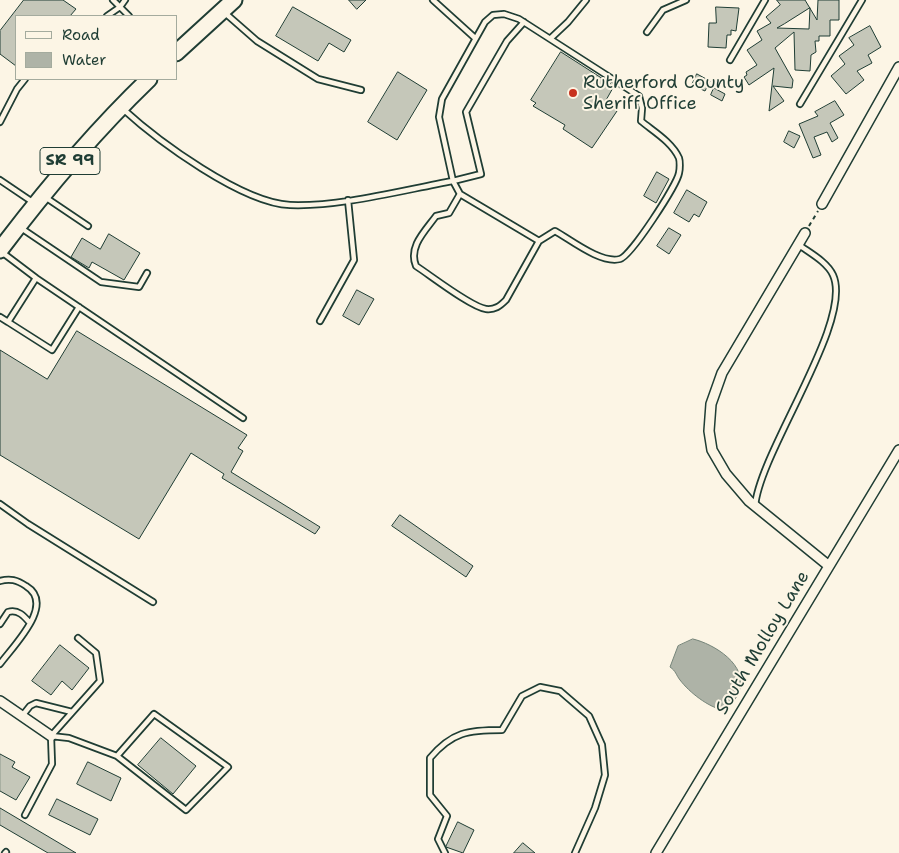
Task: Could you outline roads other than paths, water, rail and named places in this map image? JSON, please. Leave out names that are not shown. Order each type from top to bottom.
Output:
[{"type":"main road","points":[[178,51],[234,0]]},
{"type":"main road","name":"SR 99","points":[[0,250],[38,199],[121,106],[148,80]]},
{"type":"street","points":[[822,204],[899,67]]},
{"type":"street","points":[[805,232],[722,373],[711,404],[709,431],[712,450],[726,474],[755,506],[829,566]]},
{"type":"street","name":"South Molloy Lane","points":[[656,853],[899,450]]},
{"type":"street","points":[[0,700],[51,736]]},
{"type":"lane","points":[[113,0],[128,15]]},
{"type":"lane","points":[[108,15],[120,7],[125,0]]},
{"type":"lane","points":[[433,0],[475,38]]},
{"type":"lane","points":[[551,38],[568,22],[586,0]]},
{"type":"lane","points":[[647,32],[663,10],[686,0]]},
{"type":"lane","points":[[730,60],[765,0]]},
{"type":"lane","points":[[800,104],[862,0]]},
{"type":"lane","points":[[222,11],[257,41],[318,79],[361,90]]},
{"type":"lane","points":[[460,194],[449,213],[436,216],[414,248],[412,257],[416,266],[469,301],[484,309],[498,308],[506,300],[539,241],[555,230],[608,260],[620,259],[629,254],[650,225],[679,174],[680,159],[671,146],[641,121],[642,108],[639,96],[551,38],[524,22],[504,14],[493,15],[484,22],[442,99],[439,117],[453,181],[460,194],[539,241]]},
{"type":"lane","points":[[121,106],[148,132],[231,185],[288,205],[348,200],[453,181],[481,174],[466,112],[507,40],[524,22]]},
{"type":"lane","points":[[0,122],[23,80]]},
{"type":"lane","points":[[0,180],[88,226]]},
{"type":"lane","points":[[320,322],[354,260],[348,200]]},
{"type":"lane","points":[[18,225],[101,282],[139,287],[147,273]]},
{"type":"lane","points":[[755,506],[756,490],[796,406],[830,323],[836,301],[836,286],[832,274],[823,262],[799,245]]},
{"type":"lane","points":[[0,250],[36,278],[242,418]]},
{"type":"lane","points":[[8,322],[36,278]]},
{"type":"lane","points":[[0,317],[52,350],[79,307]]},
{"type":"lane","points":[[0,504],[28,524],[152,602]]},
{"type":"lane","points":[[0,581],[10,579],[19,582],[35,593],[38,600],[36,615],[0,664]]},
{"type":"lane","points":[[0,624],[8,612],[13,610],[24,616],[30,623]]},
{"type":"lane","points":[[25,815],[52,767],[51,736],[100,681],[96,653],[78,638]]},
{"type":"lane","points":[[444,853],[438,838],[447,816],[430,795],[430,758],[444,741],[464,733],[477,730],[502,730],[522,696],[540,687],[560,691],[589,716],[602,746],[605,775],[595,808],[575,853]]},
{"type":"lane","points":[[22,716],[30,706],[36,703],[72,712]]},
{"type":"lane","points":[[51,736],[70,738],[117,756],[186,810],[228,767],[154,714],[117,756]]},
{"type":"water","points":[[693,639],[710,646],[728,657],[739,673],[741,682],[738,695],[724,710],[706,703],[694,694],[670,667],[678,646]]},
{"type":"place","name":"Rutherford County Sheriff Office","points":[[573,93]]}]
